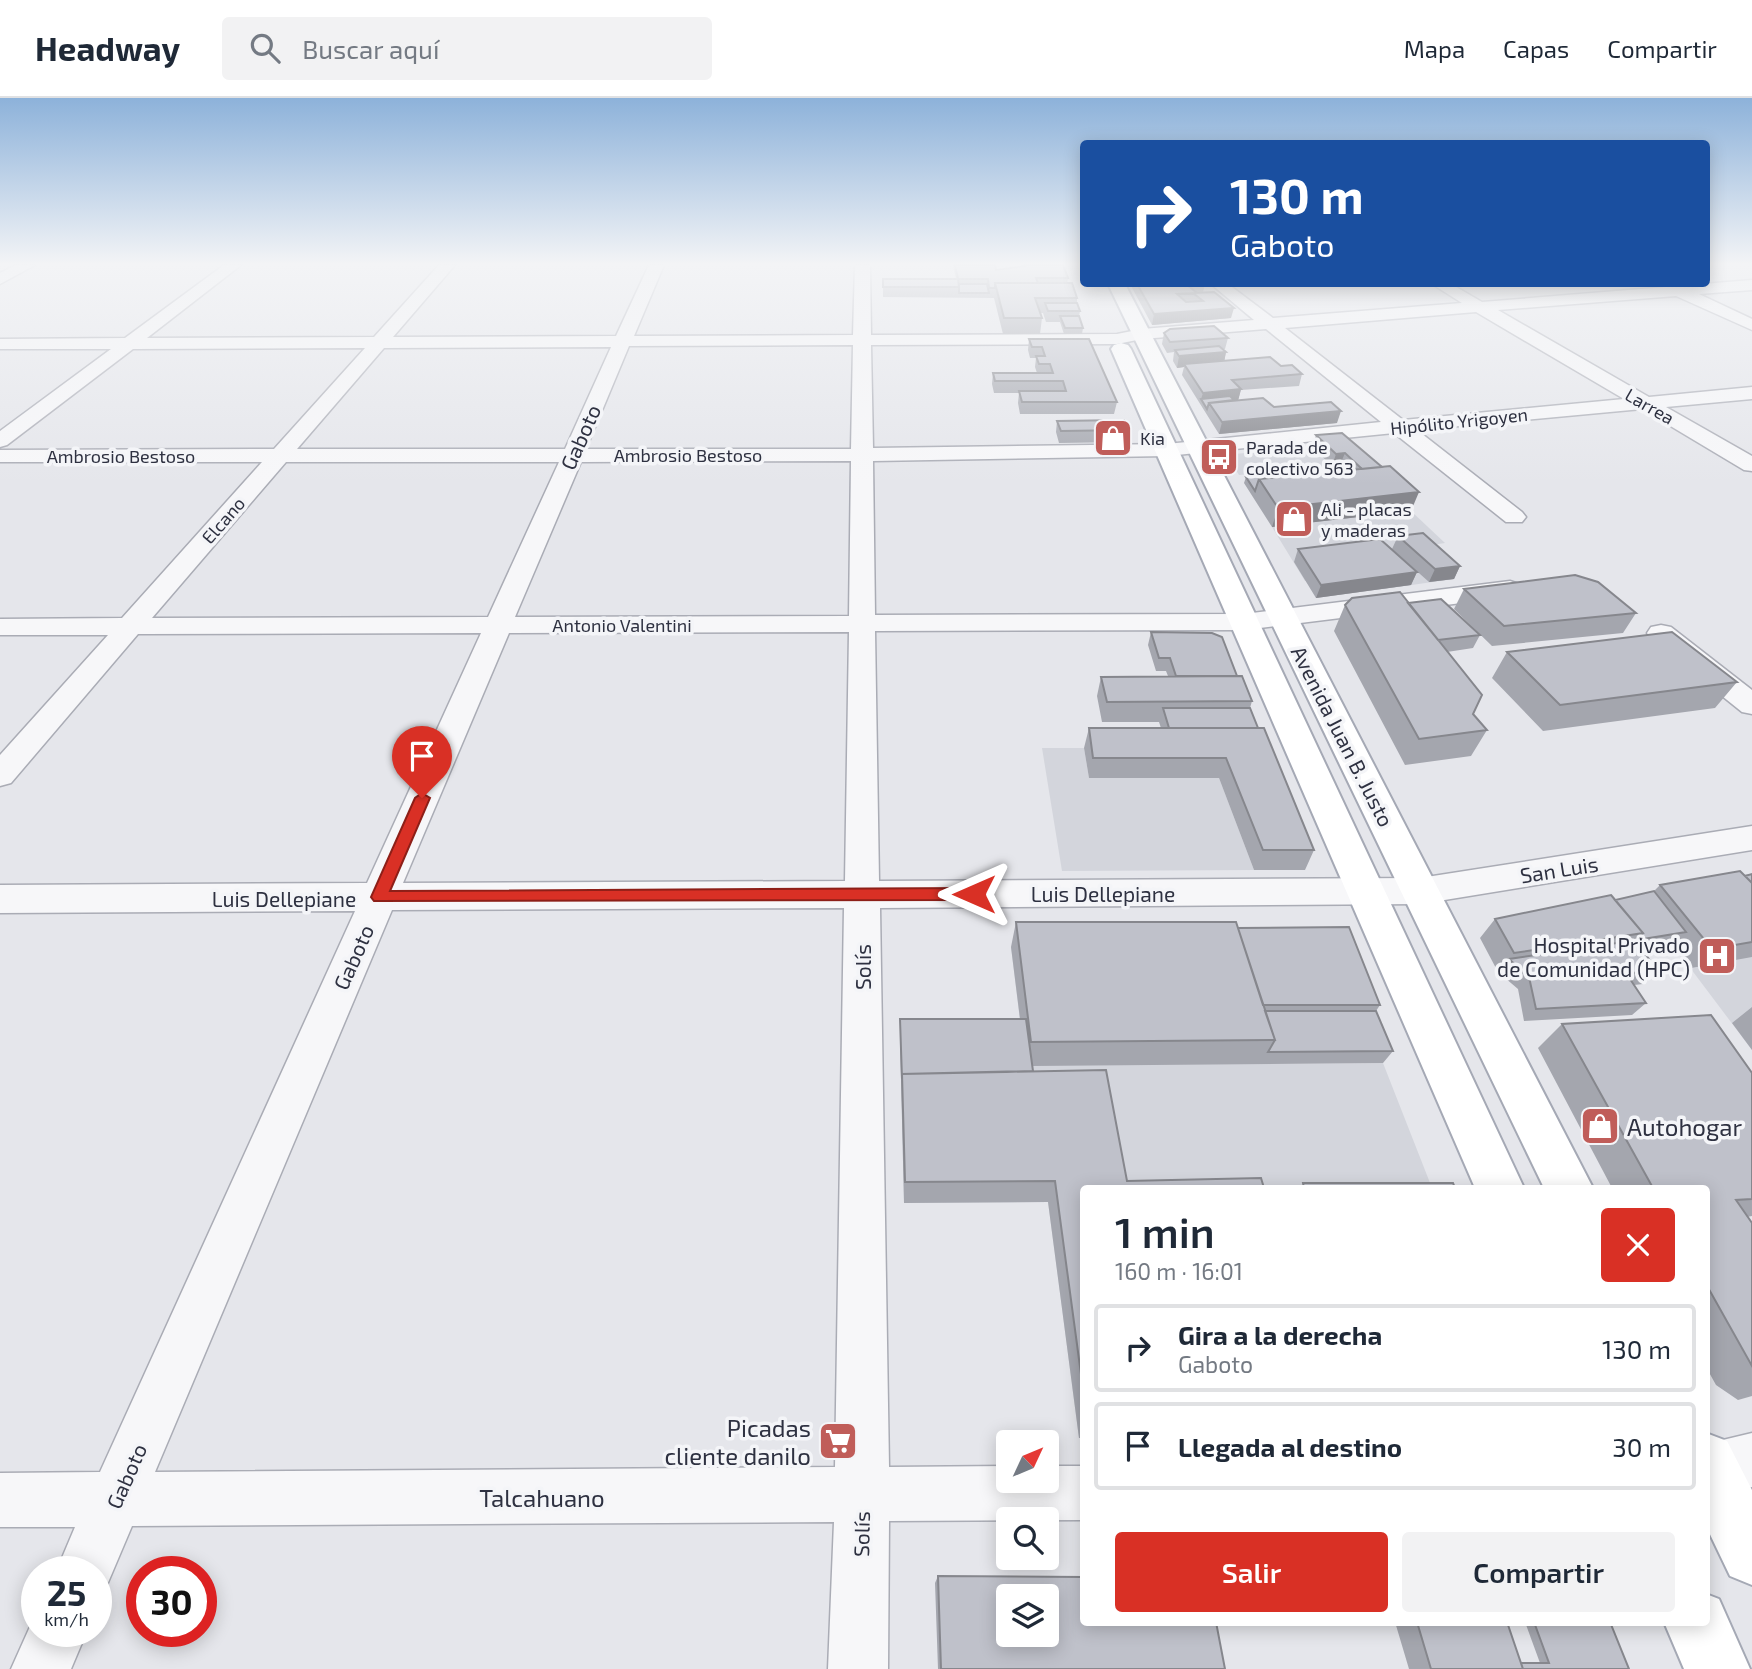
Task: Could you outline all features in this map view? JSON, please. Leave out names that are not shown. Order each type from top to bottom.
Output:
[{"type":"main road","name":"Avenida Juan B. Justo","points":[[1144,338],[1244,622],[1499,1185]]},
{"type":"main road","name":"Avenida Juan B. Justo","points":[[1117,339],[1283,616],[1567,1185]]},
{"type":"main road","points":[[1719,1466],[1752,1554]]},
{"type":"main road","points":[[1698,1626],[1717,1669]]},
{"type":"street","points":[[0,441],[136,338]]},
{"type":"street","name":"Elcano","points":[[0,775],[382,338]]},
{"type":"street","name":"Gaboto","points":[[91,1556],[624,338]]},
{"type":"street","name":"Solís","points":[[859,1669],[862,1495],[862,338]]},
{"type":"street","points":[[0,344],[862,342],[1120,338]]},
{"type":"street","points":[[1288,338],[1514,517]]},
{"type":"street","name":"Larrea","points":[[1534,338],[1752,465]]},
{"type":"street","name":"Hipólito Yrigoyen","points":[[1182,447],[1752,393]]},
{"type":"street","name":"Ambrosio Bestoso","points":[[0,456],[862,455],[1182,447]]},
{"type":"street","name":"Antonio Valentini","points":[[0,627],[1244,622],[1512,589]]},
{"type":"street","points":[[1661,632],[1752,705]]},
{"type":"street","name":"San Luis","points":[[1366,891],[1420,891],[1752,838]]},
{"type":"street","name":"Luis Dellepiane","points":[[0,899],[1366,891]]},
{"type":"street","name":"Talcahuano","points":[[0,1500],[1080,1493]]},
{"type":"street","points":[[41,1669],[51,1647]]},
{"type":"shaded area","points":[[1338,445],[1359,464],[1239,475],[1229,459],[1234,454]]},
{"type":"shaded area","points":[[1411,511],[1445,543],[1418,547],[1454,579],[1383,589],[1365,572],[1305,581],[1272,527]]},
{"type":"shaded area","points":[[1042,748],[1084,748],[1089,778],[1219,778],[1254,870],[1062,871]]},
{"type":"shaded area","name":"Hospital Privado de Comunidad (HPC)","points":[[1752,885],[1752,1050],[1642,904]]},
{"type":"shaded area","points":[[1011,947],[1225,947],[1261,1064],[1383,1063],[1431,1185],[1080,1185],[1079,1438],[1048,1202],[904,1203],[900,1037],[1022,1037]]},
{"type":"building","points":[[1168,338],[1223,338],[1170,342]]},
{"type":"building","points":[[1029,339],[1089,339],[1117,402],[1022,402],[1019,391],[1066,391],[1063,381],[995,381],[993,373],[1053,373],[1050,364],[1039,364],[1036,356],[1045,356],[1042,347],[1032,347]]},
{"type":"building","points":[[1219,346],[1226,352],[1179,356],[1175,350]]},
{"type":"building","points":[[1270,357],[1281,366],[1292,365],[1302,374],[1232,380],[1241,389],[1203,393],[1184,364]]},
{"type":"building","points":[[1230,396],[1234,400],[1209,403],[1207,409],[1201,399]]},
{"type":"building","points":[[1263,398],[1274,407],[1331,402],[1341,411],[1222,422],[1209,403]]},
{"type":"building","points":[[1124,420],[1128,430],[1061,431],[1057,421]]},
{"type":"building","points":[[1342,433],[1382,467],[1362,469],[1345,453],[1336,454],[1316,435]]},
{"type":"building","points":[[1390,466],[1419,492],[1278,508],[1259,479]]},
{"type":"building","points":[[1266,475],[1269,478],[1259,479],[1255,491],[1246,477]]},
{"type":"building","points":[[1423,533],[1460,566],[1435,569],[1398,536]]},
{"type":"building","points":[[1380,539],[1417,572],[1321,585],[1298,549]]},
{"type":"building","points":[[1575,575],[1598,582],[1636,613],[1504,626],[1464,589]]},
{"type":"building","points":[[1400,592],[1482,695],[1473,714],[1487,730],[1419,739],[1345,605],[1352,598]]},
{"type":"building","points":[[1441,599],[1480,635],[1438,640],[1408,603]]},
{"type":"building","points":[[1151,632],[1212,633],[1222,637],[1237,676],[1176,676],[1170,658],[1159,658]]},
{"type":"building","points":[[1672,632],[1737,682],[1560,705],[1507,652]]},
{"type":"building","points":[[1242,676],[1252,701],[1107,702],[1101,677]]},
{"type":"building","points":[[1163,708],[1250,708],[1258,728],[1169,728]]},
{"type":"building","points":[[1089,728],[1264,728],[1314,850],[1263,850],[1226,758],[1093,758]]},
{"type":"building","points":[[1740,871],[1752,883],[1752,942],[1712,949],[1660,885]]},
{"type":"building","points":[[1752,874],[1752,883],[1745,876]]},
{"type":"building","points":[[1654,891],[1686,932],[1637,940],[1643,933],[1615,900]]},
{"type":"building","points":[[1611,895],[1643,933],[1514,953],[1495,919]]},
{"type":"building","points":[[1016,922],[1236,922],[1275,1040],[1031,1042]]},
{"type":"building","points":[[1349,927],[1380,1005],[1263,1005],[1238,928]]},
{"type":"building","points":[[1637,940],[1657,972],[1626,973],[1646,1003],[1536,1009],[1529,977],[1509,959]]},
{"type":"building","points":[[1265,1011],[1376,1011],[1393,1051],[1268,1052],[1275,1040]]},
{"type":"building","points":[[1711,1015],[1752,1073],[1752,1199],[1736,1200],[1752,1223],[1752,1366],[1710,1291],[1710,1185],[1651,1185],[1562,1024]]},
{"type":"building","points":[[900,1019],[1026,1019],[1033,1071],[902,1074],[902,1079]]},
{"type":"building","points":[[1106,1070],[1127,1181],[1261,1178],[1263,1185],[1080,1185],[1080,1367],[1055,1181],[905,1182],[902,1074]]},
{"type":"building","points":[[1303,1183],[1454,1185],[1303,1185]]},
{"type":"building","points":[[938,1576],[1080,1577],[1080,1626],[1217,1626],[1225,1669],[941,1669]]},
{"type":"building","points":[[1418,1626],[1508,1626],[1523,1669],[1431,1669]]},
{"type":"building","points":[[1535,1626],[1612,1626],[1629,1669],[1523,1669],[1521,1663],[1549,1663]]},
{"type":"place","name":"Kia","points":[[1113,438]]},
{"type":"place","name":"Parada de colectivo 563","points":[[1219,457]]},
{"type":"place","name":"Ali - placas y maderas","points":[[1294,519]]},
{"type":"place","name":"Hospital Privado de Comunidad (HPC)","points":[[1717,956]]},
{"type":"place","name":"Autohogar","points":[[1600,1126]]},
{"type":"place","name":"Picadas cliente danilo","points":[[838,1441]]},
{"type":"route","points":[[422,798],[379,897],[974,894]]}]
